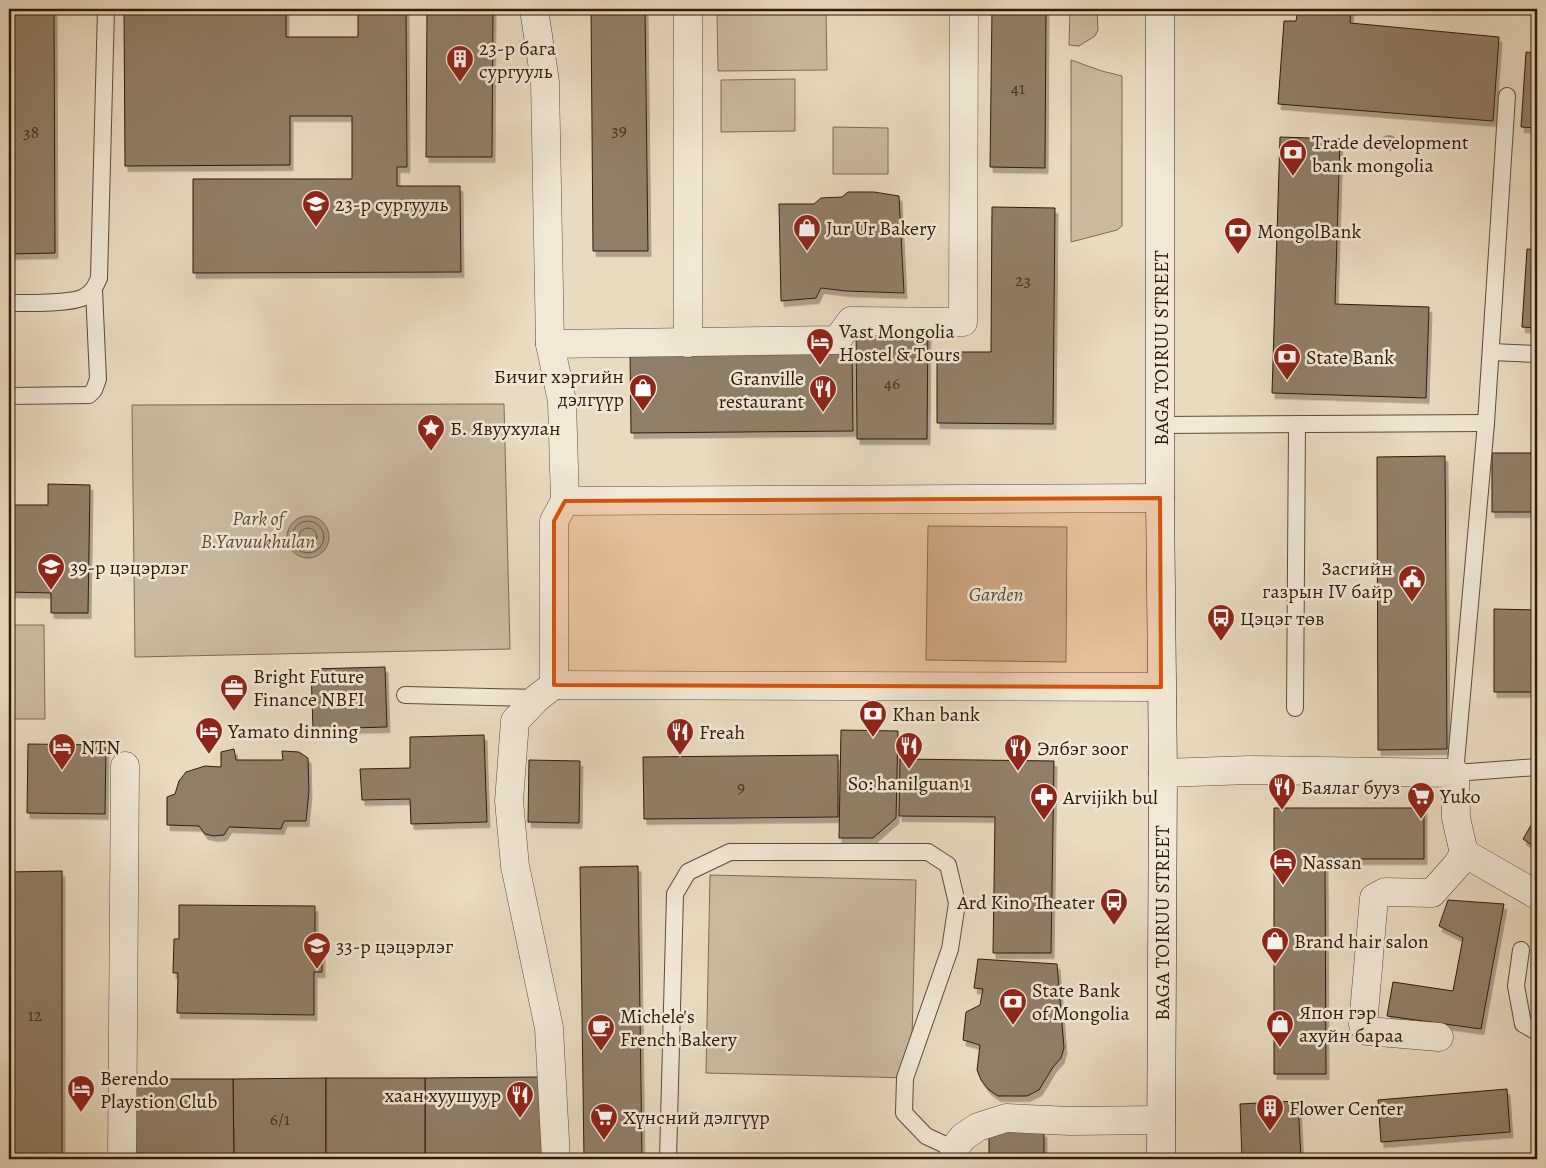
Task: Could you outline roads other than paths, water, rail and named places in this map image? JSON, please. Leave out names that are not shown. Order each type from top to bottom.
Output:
[{"type":"street","points":[[534,9],[545,82],[550,344],[562,401],[564,501],[554,521],[545,692],[515,721],[509,801],[515,866],[549,1028],[556,1159]]},
{"type":"street","points":[[688,9],[688,343]]},
{"type":"street","points":[[550,344],[837,340],[851,321],[963,322],[964,9]]},
{"type":"street","name":"BAGA TOIRUU STREET","points":[[1160,9],[1160,498],[1163,773],[1161,1159]]},
{"type":"street","points":[[564,501],[1160,498]]},
{"type":"street","points":[[545,692],[1162,687]]},
{"type":"street","points":[[122,1159],[125,766]]},
{"type":"street","points":[[1163,773],[1250,770],[1455,773],[1456,818],[1464,854],[1457,865],[1432,893],[1385,892],[1374,898],[1363,1025],[1367,1031],[1439,1038]]},
{"type":"street","points":[[1464,854],[1537,895]]},
{"type":"street","points":[[954,1154],[963,1137],[978,1128],[1006,1118],[1070,1121],[1161,1120]]},
{"type":"lane","points":[[9,396],[90,395],[98,379],[94,290],[99,278],[100,262],[106,9]]},
{"type":"lane","points":[[1507,96],[1486,423],[1455,773],[1537,767]]},
{"type":"lane","points":[[9,303],[65,301],[82,298],[94,290]]},
{"type":"lane","points":[[1491,352],[1537,354]]},
{"type":"lane","points":[[1161,425],[1486,423]]},
{"type":"lane","points":[[1295,708],[1297,424]]},
{"type":"lane","points":[[405,695],[545,692]]},
{"type":"lane","points":[[668,1159],[675,894],[688,872],[730,852],[928,852],[948,865],[957,903],[950,949],[905,1078],[904,1113],[926,1136],[954,1154]]},
{"type":"lane","points":[[1521,950],[1516,986],[1523,1024],[1537,1032]]},
{"type":"water","points":[[308,516],[323,522],[329,537],[323,552],[308,558],[293,552],[287,537],[293,522]]},
{"type":"place","name":"23-р бага сургууль","points":[[460,83]]},
{"type":"place","name":"Trade development bank mongolia","points":[[1293,177]]},
{"type":"place","name":"23-р сургууль","points":[[316,228]]},
{"type":"place","name":"Jur Ur Bakery","points":[[807,252]]},
{"type":"place","name":"MongolBank","points":[[1238,255]]},
{"type":"place","name":"Vast Mongolia Hostel & Tours","points":[[820,366]]},
{"type":"place","name":"State Bank","points":[[1287,381]]},
{"type":"place","name":"Бичиг хэргийн дэлгүүр","points":[[643,412]]},
{"type":"place","name":"Granville restaurant","points":[[823,413]]},
{"type":"place","name":"Б. Явуухулан","points":[[431,452]]},
{"type":"place","name":"39-р цэцэрлэг","points":[[51,591]]},
{"type":"place","name":"Засгийн газрын IV байр","points":[[1412,603]]},
{"type":"place","name":"Цэцэг төв","points":[[1221,642]]},
{"type":"place","name":"Bright Future Finance NBFI","points":[[234,712]]},
{"type":"place","name":"Khan bank","points":[[873,738]]},
{"type":"place","name":"Yamato dinning","points":[[209,755]]},
{"type":"place","name":"Freah","points":[[680,756]]},
{"type":"place","name":"So: hanilguan 1","points":[[909,770]]},
{"type":"place","name":"NTN","points":[[62,771]]},
{"type":"place","name":"Элбэг зоог","points":[[1018,772]]},
{"type":"place","name":"Баялаг бууз","points":[[1282,811]]},
{"type":"place","name":"Yuko","points":[[1421,820]]},
{"type":"place","name":"Arvijikh bul","points":[[1044,821]]},
{"type":"place","name":"Nassan","points":[[1283,886]]},
{"type":"place","name":"Ard Kino Theater","points":[[1114,926]]},
{"type":"place","name":"Brand hair salon","points":[[1275,965]]},
{"type":"place","name":"33-р цэцэрлэг","points":[[317,970]]},
{"type":"place","name":"State Bank of Mongolia","points":[[1013,1026]]},
{"type":"place","name":"Япон гэр ахуйн бараа","points":[[1280,1048]]},
{"type":"place","name":"Michele's French Bakery","points":[[601,1052]]},
{"type":"place","name":"Berendo Playstion Club","points":[[81,1113]]},
{"type":"place","name":"хаан хуушуур","points":[[520,1119]]},
{"type":"place","name":"Flower Center","points":[[1270,1132]]},
{"type":"place","name":"Хүнсний дэлгүүр","points":[[604,1141]]},
{"type":"park label","name":"Park of B.Yavuukhulan","points":[[258,530]]},
{"type":"park label","name":"Garden","points":[[996,594]]}]
